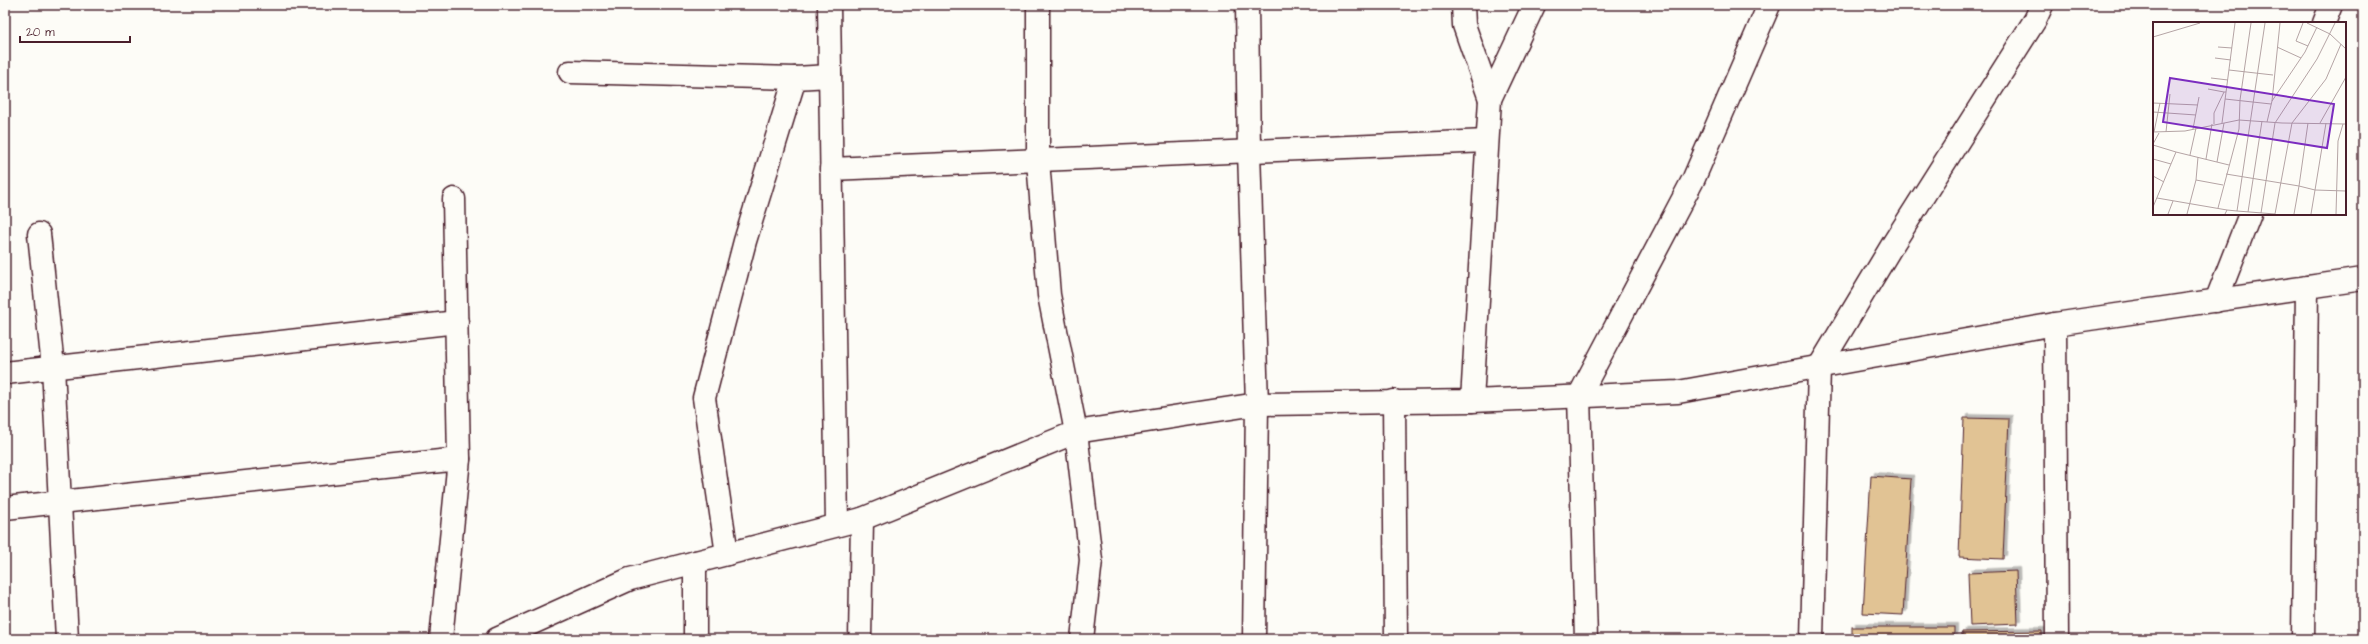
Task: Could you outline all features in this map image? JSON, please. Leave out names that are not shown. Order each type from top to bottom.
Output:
[{"type":"street","points":[[829,5],[838,525]]},
{"type":"street","points":[[1038,5],[1038,161],[1048,295],[1076,432],[1091,560],[1082,639]]},
{"type":"street","points":[[1247,5],[1249,151],[1257,404],[1254,639]]},
{"type":"street","points":[[1463,5],[1464,25],[1490,99]]},
{"type":"street","points":[[1472,401],[1490,99],[1534,5]]},
{"type":"street","points":[[1586,639],[1579,396],[1694,178],[1770,5]]},
{"type":"street","points":[[1812,639],[1819,367],[1893,244],[2035,20],[2042,5]]},
{"type":"street","points":[[2324,22],[2332,5]]},
{"type":"street","points":[[570,72],[795,78],[830,76]]},
{"type":"street","points":[[727,554],[704,398],[745,241],[795,78]]},
{"type":"street","points":[[831,169],[1487,141]]},
{"type":"street","points":[[440,639],[459,459],[454,199]]},
{"type":"street","points":[[2216,301],[2250,215]]},
{"type":"street","points":[[39,234],[53,367],[67,639]]},
{"type":"street","points":[[497,639],[630,579],[862,519],[1076,432],[1257,404],[1472,401],[1678,392],[2055,324],[2363,279]]},
{"type":"street","points":[[2303,639],[2306,287]]},
{"type":"street","points":[[5,372],[457,322]]},
{"type":"street","points":[[2055,324],[2057,639]]},
{"type":"street","points":[[1394,401],[1396,639]]},
{"type":"street","points":[[5,508],[459,459]]},
{"type":"street","points":[[860,639],[862,519]]},
{"type":"street","points":[[694,639],[695,562]]},
{"type":"building","points":[[1964,418],[2009,419],[2003,559],[1959,557]]},
{"type":"building","points":[[1871,476],[1911,479],[1903,615],[1863,613]]},
{"type":"building","points":[[2016,571],[2018,624],[1970,626],[1968,573]]},
{"type":"building","points":[[1852,627],[1954,627],[1954,639],[1852,639]]},
{"type":"building","points":[[2042,631],[2042,639],[1962,639],[1962,632]]}]
